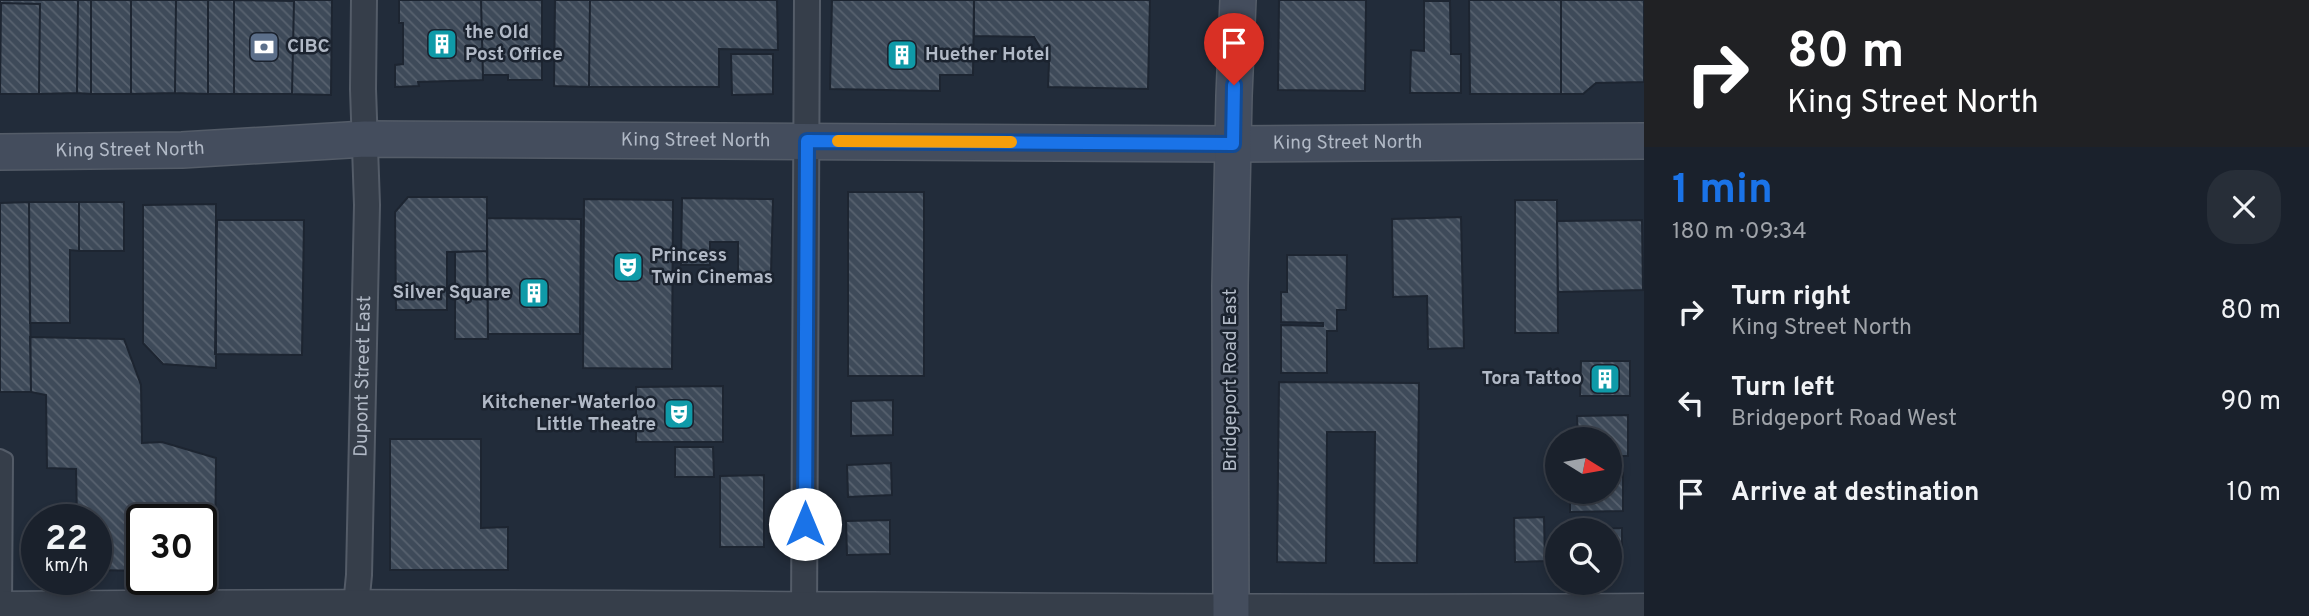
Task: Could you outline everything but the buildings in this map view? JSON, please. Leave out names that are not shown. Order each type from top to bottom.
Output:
[{"type":"main road","name":"Bridgeport Road East","points":[[1231,614],[1233,144],[1238,0]]},
{"type":"main road","name":"King Street North","points":[[0,152],[182,150],[365,139],[1233,144],[1644,141]]},
{"type":"street","name":"Dupont Street East","points":[[356,610],[367,205],[364,0]]},
{"type":"street","points":[[804,613],[807,0]]},
{"type":"street","points":[[2,608],[1231,614],[1644,610]]},
{"type":"lane","points":[[0,456],[6,459],[2,608]]},
{"type":"slow traffic","points":[[838,141],[1011,142]]},
{"type":"place","name":"the Old Post Office","points":[[442,44]]},
{"type":"place","name":"CIBC","points":[[264,47]]},
{"type":"place","name":"Huether Hotel","points":[[902,55]]},
{"type":"place","name":"Princess Twin Cinemas","points":[[628,267]]},
{"type":"place","name":"Silver Square","points":[[534,293]]},
{"type":"place","name":"Tora Tattoo","points":[[1605,379]]},
{"type":"place","name":"Kitchener-Waterloo Little Theatre","points":[[679,414]]},
{"type":"route","points":[[805,524],[807,141],[1233,144],[1234,85]]}]
